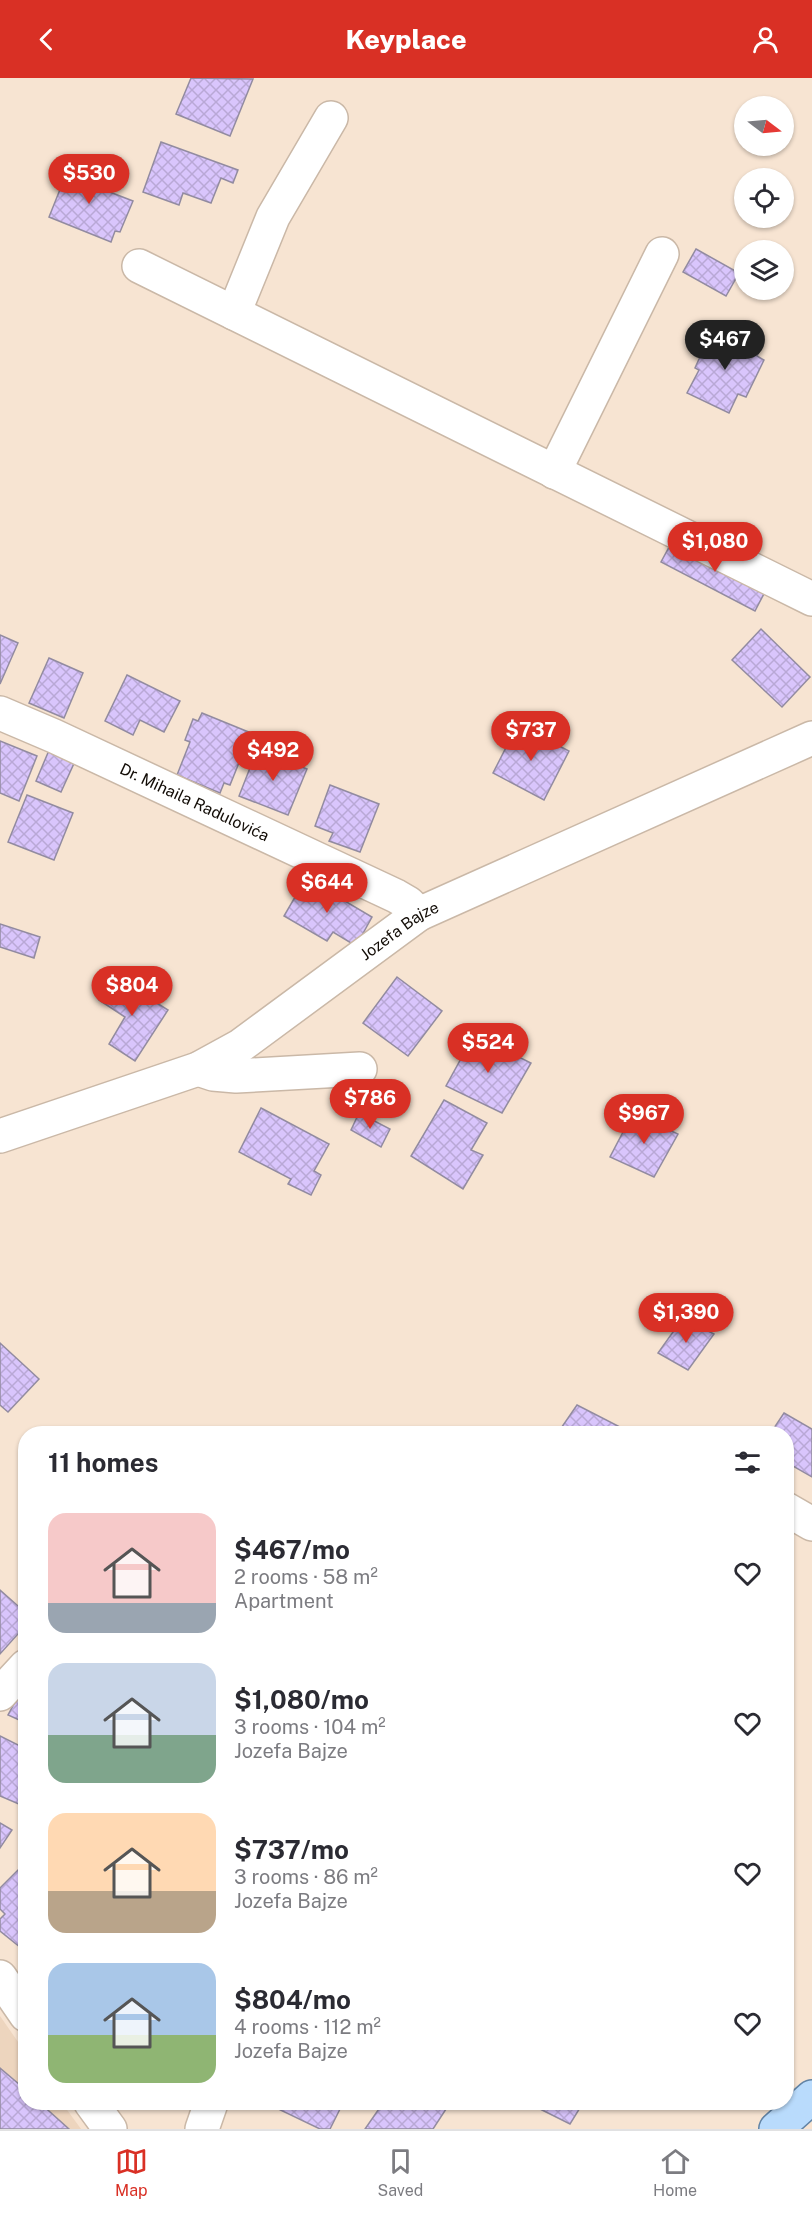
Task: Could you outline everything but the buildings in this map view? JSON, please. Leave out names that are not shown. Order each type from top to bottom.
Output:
[{"type":"main road","points":[[776,2129],[792,2110]]},
{"type":"street","points":[[234,313],[273,217],[331,118]]},
{"type":"street","points":[[554,472],[662,254]]},
{"type":"street","points":[[139,266],[812,599]]},
{"type":"street","name":"Dr. Mihaila Radulovića","points":[[0,713],[54,735],[396,896],[408,903],[419,914]]},
{"type":"street","name":"Jozefa Bajze","points":[[0,1136],[198,1069],[240,1046],[419,914],[812,738]]},
{"type":"street","points":[[198,1069],[213,1074],[236,1076],[360,1069]]},
{"type":"street","points":[[794,1514],[812,1524]]},
{"type":"street","points":[[0,1694],[18,1675]]},
{"type":"street","points":[[0,1977],[18,2003]]},
{"type":"street","points":[[96,2110],[110,2129]]},
{"type":"street","points":[[202,2129],[209,2110]]},
{"type":"shaded area","points":[[0,2016],[18,2042],[18,2110],[67,2110],[81,2129],[0,2129]]}]
